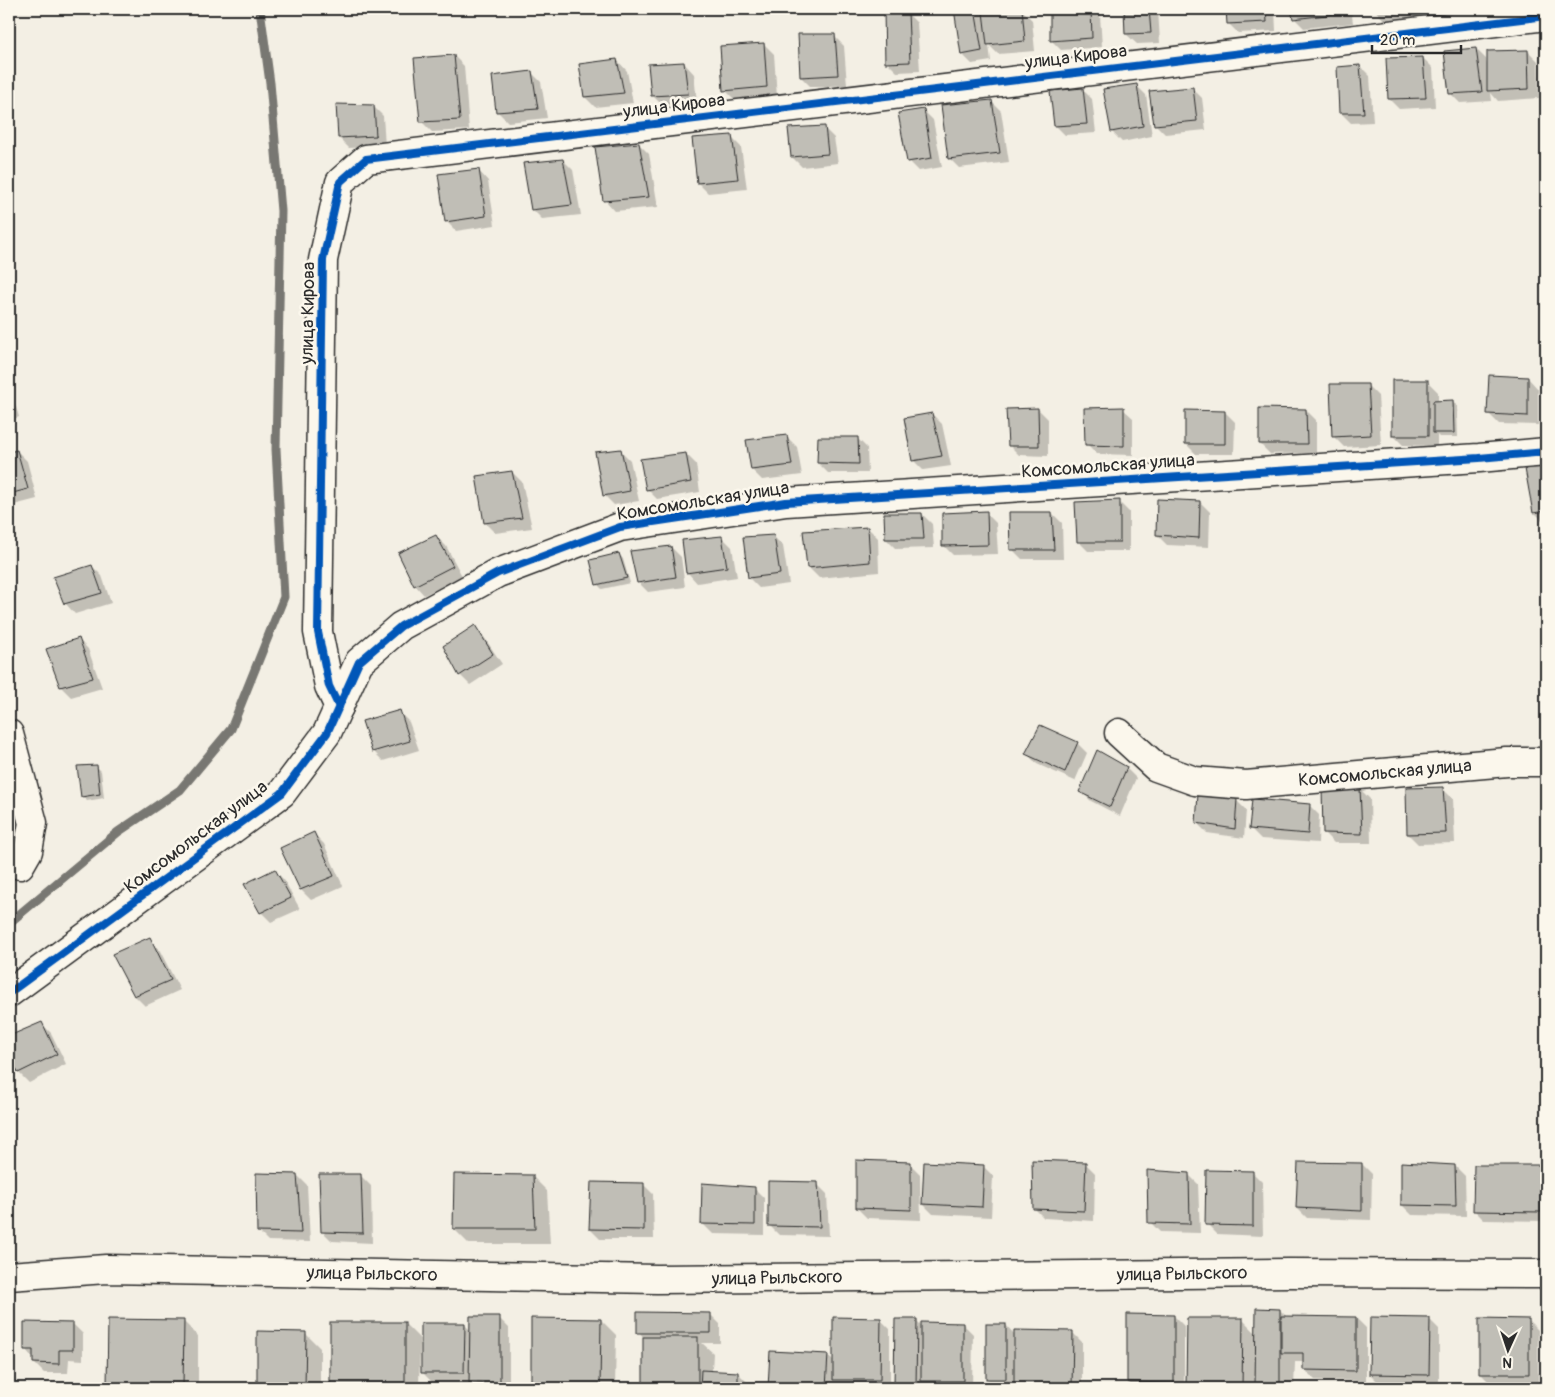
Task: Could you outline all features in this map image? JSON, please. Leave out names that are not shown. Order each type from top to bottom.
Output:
[{"type":"street","name":"улица Кирова","points":[[339,706],[329,686],[318,632],[323,260],[340,182],[366,159],[1546,16]]},
{"type":"street","name":"Комсомольская улица","points":[[9,994],[282,792],[327,733],[359,662],[401,626],[498,573],[620,528],[786,502],[1479,458],[1546,452]]},
{"type":"street","name":"Комсомольская улица","points":[[1119,732],[1156,767],[1195,781],[1246,785],[1507,762],[1546,762]]},
{"type":"street","points":[[9,734],[32,823],[28,851],[20,865]]},
{"type":"street","name":"улица Рыльского","points":[[9,1276],[106,1269],[657,1279],[1288,1273],[1546,1274]]},
{"type":"building","points":[[954,9],[975,9],[982,51],[961,55]]},
{"type":"building","points":[[1022,9],[1025,41],[987,45],[983,12]]},
{"type":"building","points":[[1050,9],[1091,9],[1092,38],[1050,41]]},
{"type":"building","points":[[1124,9],[1149,9],[1151,33],[1125,34]]},
{"type":"building","points":[[1226,9],[1266,9],[1267,22],[1227,24]]},
{"type":"building","points":[[1291,9],[1343,9],[1344,13],[1293,19]]},
{"type":"building","points":[[884,11],[908,12],[910,62],[885,63]]},
{"type":"building","points":[[798,34],[835,34],[838,75],[800,77]]},
{"type":"building","points":[[764,43],[767,87],[723,91],[720,46]]},
{"type":"building","points":[[1476,48],[1482,92],[1449,94],[1444,51]]},
{"type":"building","points":[[1528,50],[1529,89],[1487,91],[1487,51]]},
{"type":"building","points":[[454,55],[460,120],[420,122],[414,58]]},
{"type":"building","points":[[1423,57],[1426,98],[1388,99],[1386,58]]},
{"type":"building","points":[[617,59],[624,93],[584,97],[579,64]]},
{"type":"building","points":[[684,62],[688,94],[651,96],[648,64]]},
{"type":"building","points":[[1360,65],[1364,113],[1339,113],[1337,67]]},
{"type":"building","points":[[532,71],[538,109],[496,112],[492,76]]},
{"type":"building","points":[[1137,84],[1143,126],[1111,132],[1103,89]]},
{"type":"building","points":[[1193,87],[1197,121],[1154,125],[1149,91]]},
{"type":"building","points":[[1083,88],[1087,124],[1054,126],[1050,91]]},
{"type":"building","points":[[992,100],[1000,153],[948,159],[941,105]]},
{"type":"building","points":[[336,104],[374,105],[376,136],[338,138]]},
{"type":"building","points":[[924,109],[932,158],[907,162],[898,113]]},
{"type":"building","points":[[825,126],[828,154],[791,157],[788,128]]},
{"type":"building","points":[[732,135],[738,179],[697,183],[692,138]]},
{"type":"building","points":[[639,143],[649,197],[603,201],[595,147]]},
{"type":"building","points":[[563,159],[572,205],[531,210],[523,163]]},
{"type":"building","points":[[479,169],[486,216],[445,222],[438,174]]},
{"type":"building","points":[[1489,375],[1528,377],[1528,416],[1487,414]]},
{"type":"building","points":[[1392,380],[1428,380],[1428,436],[1392,436]]},
{"type":"building","points":[[1330,384],[1368,384],[1371,435],[1332,437]]},
{"type":"building","points":[[1453,400],[1454,433],[1433,433],[1433,401]]},
{"type":"building","points":[[1124,407],[1124,446],[1085,445],[1084,408]]},
{"type":"building","points":[[1038,408],[1039,446],[1008,446],[1006,409]]},
{"type":"building","points":[[1259,408],[1306,409],[1307,444],[1259,444]]},
{"type":"building","points":[[1185,410],[1225,411],[1225,444],[1185,444]]},
{"type":"building","points":[[932,413],[942,456],[912,461],[904,418]]},
{"type":"building","points":[[787,435],[792,465],[751,470],[746,440]]},
{"type":"building","points":[[818,437],[858,437],[859,464],[817,463]]},
{"type":"building","points":[[621,449],[630,491],[603,496],[595,452]]},
{"type":"building","points":[[17,450],[28,489],[9,494],[9,452]]},
{"type":"building","points":[[686,453],[691,482],[646,490],[640,459]]},
{"type":"building","points":[[1546,461],[1546,511],[1533,513],[1524,463]]},
{"type":"building","points":[[512,471],[522,518],[484,523],[476,476]]},
{"type":"building","points":[[1157,499],[1200,501],[1199,538],[1156,535]]},
{"type":"building","points":[[1120,500],[1120,542],[1077,542],[1075,502]]},
{"type":"building","points":[[987,511],[988,545],[942,546],[942,513]]},
{"type":"building","points":[[1009,512],[1052,512],[1054,550],[1010,550]]},
{"type":"building","points":[[884,513],[922,513],[924,539],[885,539]]},
{"type":"building","points":[[868,527],[870,562],[807,568],[803,531]]},
{"type":"building","points":[[436,535],[453,566],[414,586],[398,553]]},
{"type":"building","points":[[774,535],[780,574],[748,578],[743,537]]},
{"type":"building","points":[[722,536],[727,567],[686,573],[682,540]]},
{"type":"building","points":[[671,546],[676,577],[637,583],[630,551]]},
{"type":"building","points":[[619,553],[627,578],[596,585],[590,560]]},
{"type":"building","points":[[92,565],[102,593],[64,604],[53,577]]},
{"type":"building","points":[[475,625],[493,654],[459,676],[443,646]]},
{"type":"building","points":[[79,638],[93,678],[60,687],[46,649]]},
{"type":"building","points":[[400,710],[410,741],[372,752],[362,721]]},
{"type":"building","points":[[1040,725],[1078,742],[1065,772],[1025,754]]},
{"type":"building","points":[[1097,750],[1127,767],[1110,807],[1079,792]]},
{"type":"building","points":[[97,765],[100,794],[81,797],[77,766]]},
{"type":"building","points":[[1443,787],[1446,833],[1407,834],[1406,788]]},
{"type":"building","points":[[1322,788],[1360,788],[1362,834],[1323,833]]},
{"type":"building","points":[[1198,794],[1237,799],[1235,829],[1196,823]]},
{"type":"building","points":[[1252,799],[1310,804],[1308,834],[1249,829]]},
{"type":"building","points":[[314,832],[334,876],[300,890],[280,848]]},
{"type":"building","points":[[9,833],[18,858],[9,862]]},
{"type":"building","points":[[275,869],[291,898],[260,913],[244,884]]},
{"type":"building","points":[[150,937],[171,980],[134,996],[112,954]]},
{"type":"building","points":[[42,1022],[57,1054],[18,1073],[9,1054],[9,1036]]},
{"type":"building","points":[[856,1160],[911,1162],[911,1210],[856,1208]]},
{"type":"building","points":[[1032,1160],[1086,1162],[1084,1211],[1033,1209]]},
{"type":"building","points":[[924,1162],[984,1165],[982,1207],[922,1204]]},
{"type":"building","points":[[1298,1162],[1362,1163],[1362,1211],[1296,1208]]},
{"type":"building","points":[[1401,1162],[1455,1165],[1456,1206],[1401,1205]]},
{"type":"building","points":[[1474,1165],[1541,1165],[1541,1212],[1473,1211]]},
{"type":"building","points":[[1147,1170],[1189,1173],[1190,1224],[1148,1223]]},
{"type":"building","points":[[1206,1170],[1253,1171],[1253,1226],[1205,1225]]},
{"type":"building","points":[[256,1173],[297,1174],[301,1233],[257,1232]]},
{"type":"building","points":[[319,1174],[361,1174],[363,1233],[321,1232]]},
{"type":"building","points":[[454,1174],[533,1175],[535,1229],[453,1229]]},
{"type":"building","points":[[768,1181],[818,1182],[820,1227],[768,1226]]},
{"type":"building","points":[[591,1182],[644,1183],[644,1230],[589,1229]]},
{"type":"building","points":[[702,1183],[755,1187],[755,1225],[701,1224]]},
{"type":"building","points":[[1256,1308],[1280,1309],[1280,1388],[1255,1388]]},
{"type":"building","points":[[637,1312],[711,1313],[711,1333],[637,1333]]},
{"type":"building","points":[[1127,1314],[1174,1315],[1174,1383],[1127,1382]]},
{"type":"building","points":[[470,1316],[500,1316],[500,1384],[469,1383]]},
{"type":"building","points":[[1281,1316],[1356,1317],[1356,1371],[1303,1370],[1303,1353],[1281,1353]]},
{"type":"building","points":[[833,1317],[881,1318],[880,1380],[833,1380]]},
{"type":"building","points":[[1370,1317],[1430,1318],[1429,1375],[1369,1374]]},
{"type":"building","points":[[531,1318],[601,1319],[600,1388],[531,1388]]},
{"type":"building","points":[[1187,1318],[1243,1318],[1242,1388],[1186,1388]]},
{"type":"building","points":[[1479,1318],[1529,1319],[1529,1374],[1479,1374]]},
{"type":"building","points":[[108,1319],[184,1320],[183,1387],[107,1386]]},
{"type":"building","points":[[895,1319],[917,1319],[916,1387],[894,1387]]},
{"type":"building","points":[[24,1322],[73,1323],[73,1350],[59,1350],[59,1364],[33,1363],[33,1350],[24,1350]]},
{"type":"building","points":[[330,1322],[405,1322],[405,1388],[330,1388]]},
{"type":"building","points":[[921,1322],[963,1323],[963,1381],[921,1381]]},
{"type":"building","points":[[421,1323],[465,1323],[464,1373],[421,1373]]},
{"type":"building","points":[[986,1324],[1006,1324],[1006,1379],[986,1379]]},
{"type":"building","points":[[1014,1330],[1073,1331],[1072,1388],[1014,1388]]},
{"type":"building","points":[[257,1331],[306,1332],[305,1388],[257,1388]]},
{"type":"building","points":[[643,1337],[698,1337],[698,1388],[643,1388]]},
{"type":"building","points":[[770,1351],[828,1354],[826,1388],[768,1388]]},
{"type":"building","points":[[701,1370],[738,1372],[738,1388],[700,1388]]},
{"type":"waterway","points":[[9,923],[118,832],[180,790],[231,729],[284,597],[276,449],[281,211],[270,83],[260,9]]},
{"type":"cycle path","points":[[339,707],[329,686],[318,632],[323,260],[340,182],[366,159],[1546,16]]},
{"type":"cycle path","points":[[9,993],[282,793],[327,733],[359,662],[401,626],[498,573],[620,527],[786,502],[1479,458],[1546,452]]}]
